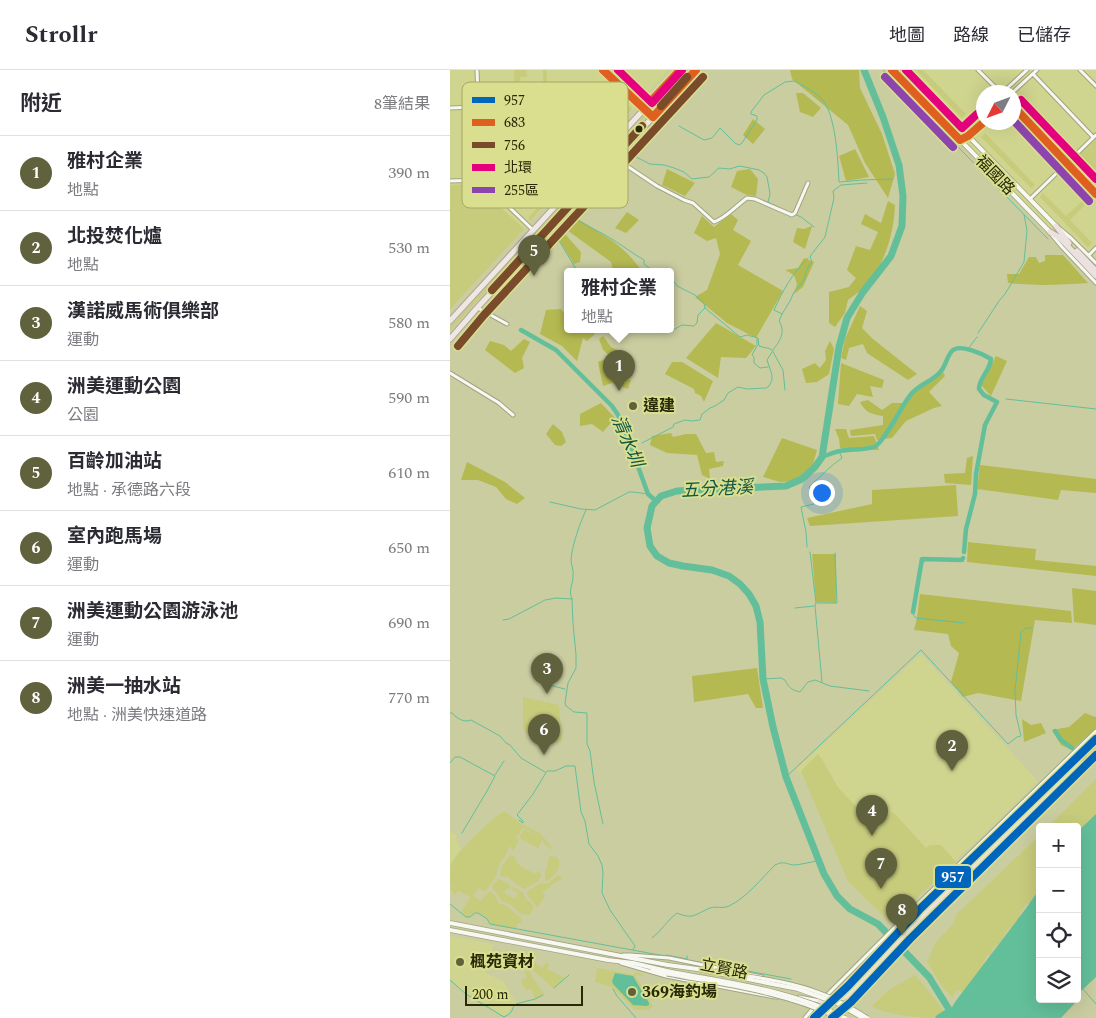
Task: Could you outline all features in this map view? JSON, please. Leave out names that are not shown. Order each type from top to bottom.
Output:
[{"type":"highway","points":[[1056,226],[1068,242],[1096,270]]},
{"type":"highway","points":[[1050,232],[1060,238],[1096,276]]},
{"type":"highway","points":[[822,999],[846,994],[856,986],[920,918],[1048,794],[1075,766],[1096,739]]},
{"type":"highway","points":[[814,1018],[848,986],[922,908],[1096,739]]},
{"type":"highway","points":[[832,1018],[851,1002],[916,932],[1096,755]]},
{"type":"highway","points":[[1048,794],[1091,760]]},
{"type":"main road","points":[[628,126],[680,70]]},
{"type":"main road","points":[[628,144],[696,70]]},
{"type":"main road","points":[[450,321],[553,208]]},
{"type":"main road","points":[[450,339],[569,208]]},
{"type":"street","points":[[603,70],[616,82]]},
{"type":"street","points":[[608,82],[620,70]]},
{"type":"street","name":"福國路","points":[[892,70],[1050,232],[1096,283]]},
{"type":"street","name":"福國路","points":[[904,70],[1056,226],[1072,238],[1096,263]]},
{"type":"street","points":[[978,70],[994,85]]},
{"type":"street","points":[[1009,85],[1027,70]]},
{"type":"street","points":[[1021,85],[1037,70]]},
{"type":"street","points":[[1080,70],[1096,86]]},
{"type":"street","points":[[1030,198],[1095,136],[1033,74]]},
{"type":"street","points":[[628,94],[653,117]]},
{"type":"street","points":[[1021,114],[1096,194]]},
{"type":"street","points":[[960,140],[963,130],[976,118]]},
{"type":"street","points":[[960,140],[976,129]]},
{"type":"street","points":[[628,167],[657,186],[693,203],[714,222],[747,198],[762,201],[792,215],[795,213],[808,182]]},
{"type":"street","points":[[510,208],[533,230]]},
{"type":"street","points":[[1089,255],[1096,248]]},
{"type":"street","points":[[477,308],[507,324]]},
{"type":"street","points":[[450,373],[499,403],[513,415]]},
{"type":"street","points":[[805,1018],[822,999],[1096,731]]},
{"type":"street","name":"立賢路","points":[[450,923],[798,989],[837,1004],[863,1018]]},
{"type":"street","name":"立賢路","points":[[450,930],[786,995],[845,1018]]},
{"type":"street","points":[[574,953],[576,947]]},
{"type":"street","name":"立賢路","points":[[620,956],[669,958],[780,980],[822,999]]},
{"type":"street","name":"立賢路","points":[[618,962],[666,976],[775,997],[790,996],[822,999]]},
{"type":"street","points":[[697,970],[726,972],[799,986],[839,1001],[868,1018]]},
{"type":"street","points":[[667,973],[785,998],[838,1018]]},
{"type":"street","points":[[790,996],[794,986]]},
{"type":"shaded area","points":[[450,70],[669,70],[628,115],[628,82],[462,82],[462,208],[543,208],[450,309]]},
{"type":"shaded area","points":[[514,70],[526,70],[527,77],[520,77],[521,82],[514,82]]},
{"type":"shaded area","points":[[543,70],[546,70],[547,82],[543,82]]},
{"type":"shaded area","points":[[686,70],[688,70],[628,135]]},
{"type":"shaded area","points":[[790,70],[859,70],[860,88],[882,134],[895,174],[888,198],[865,163],[848,125],[792,79]]},
{"type":"shaded area","points":[[891,70],[1096,70],[1096,282]]},
{"type":"shaded area","points":[[916,70],[923,70],[966,114],[962,118]]},
{"type":"shaded area","points":[[796,93],[803,93],[821,108],[813,117],[800,112]]},
{"type":"shaded area","points":[[630,106],[632,109],[628,113]]},
{"type":"shaded area","points":[[753,119],[765,129],[753,144],[743,135]]},
{"type":"shaded area","points":[[985,133],[1035,185],[1031,188],[981,137]]},
{"type":"shaded area","points":[[1096,139],[1096,185],[1073,161]]},
{"type":"shaded area","points":[[855,149],[869,177],[846,181],[839,156]]},
{"type":"shaded area","points":[[667,169],[695,183],[685,196],[662,185]]},
{"type":"shaded area","points":[[750,169],[758,179],[756,196],[747,195],[731,187],[737,171]]},
{"type":"shaded area","points":[[450,185],[462,185],[462,208],[502,208],[524,229],[450,309]]},
{"type":"shaded area","points":[[1043,193],[1066,216],[1089,195],[1092,198],[1070,220],[1092,243],[1088,247],[1040,197]]},
{"type":"shaded area","points":[[888,201],[895,205],[893,226],[883,258],[873,277],[860,291],[848,300],[845,313],[835,327],[829,323],[829,292],[849,287],[856,278],[847,270],[856,246],[870,250],[878,232],[861,224],[865,214],[881,223]]},
{"type":"shaded area","points":[[537,208],[542,208],[530,221],[528,218]]},
{"type":"shaded area","points":[[559,208],[562,208],[450,330],[450,327]]},
{"type":"shaded area","points":[[627,212],[639,220],[626,233],[615,228]]},
{"type":"shaded area","points":[[731,214],[738,220],[733,230],[751,241],[738,265],[783,291],[756,338],[727,323],[695,297],[707,290],[720,254],[716,238],[707,241],[694,233],[702,216],[714,227]]},
{"type":"shaded area","points":[[576,218],[621,248],[639,268],[612,268],[611,262],[567,230]]},
{"type":"shaded area","points":[[812,226],[805,249],[793,242],[797,228],[804,229]]},
{"type":"shaded area","points":[[565,234],[581,252],[580,262],[574,264],[559,240]]},
{"type":"shaded area","points":[[1045,255],[1063,255],[1088,283],[1028,285],[1008,283],[1007,274],[1019,274],[1029,257],[1036,257],[1039,263],[1045,261]]},
{"type":"shaded area","points":[[804,258],[814,262],[803,287],[794,294],[797,284],[794,275],[785,270],[798,268]]},
{"type":"shaded area","points":[[860,306],[867,311],[862,328],[917,374],[908,380],[867,353],[863,344],[849,348],[846,360],[841,358],[845,339]]},
{"type":"shaded area","points":[[561,309],[564,313],[564,333],[595,334],[587,341],[583,338],[577,361],[562,346],[540,334],[546,310]]},
{"type":"shaded area","points":[[716,323],[756,346],[746,358],[721,357],[718,378],[686,358]]},
{"type":"shaded area","points":[[603,336],[611,347],[624,354],[621,369],[622,379],[631,380],[628,389],[612,383],[603,386],[598,362],[611,357],[603,350],[599,339]]},
{"type":"shaded area","points":[[524,339],[530,342],[522,358],[524,368],[515,373],[485,350],[490,341],[504,345],[511,351]]},
{"type":"shaded area","points":[[830,341],[834,349],[829,374],[817,382],[806,383],[802,369],[815,363],[820,368],[826,360],[825,351]]},
{"type":"shaded area","points":[[996,356],[1007,361],[991,396],[981,385]]},
{"type":"shaded area","points":[[672,362],[682,362],[713,381],[704,402],[701,396],[695,393],[694,389],[665,374]]},
{"type":"shaded area","points":[[841,363],[884,380],[882,388],[870,386],[873,397],[857,394],[849,406],[838,404]]},
{"type":"shaded area","points":[[943,372],[945,376],[929,392],[942,406],[906,421],[892,438],[877,440],[875,434],[851,436],[850,430],[883,425],[883,416],[875,415],[864,409],[860,402],[868,400],[882,410],[892,403],[907,403],[914,392]]},
{"type":"shaded area","points":[[601,403],[615,418],[603,432],[592,424],[580,426],[580,414]]},
{"type":"shaded area","points":[[553,424],[562,432],[566,442],[561,446],[555,445],[546,434]]},
{"type":"shaded area","points":[[835,429],[846,429],[849,438],[874,436],[879,450],[840,448]]},
{"type":"shaded area","points":[[671,433],[673,437],[696,434],[706,453],[714,452],[716,462],[724,461],[723,466],[709,469],[710,479],[702,475],[697,455],[667,453],[650,445],[652,436]]},
{"type":"shaded area","points":[[782,438],[817,450],[812,468],[794,481],[780,482],[763,477]]},
{"type":"shaded area","points":[[973,456],[971,485],[945,483],[944,474],[965,473],[967,458]]},
{"type":"shaded area","points":[[467,462],[505,482],[525,498],[517,504],[506,499],[496,487],[478,480],[461,480]]},
{"type":"shaded area","points":[[980,465],[1096,479],[1096,493],[1061,490],[1058,500],[977,489]]},
{"type":"shaded area","points":[[956,485],[958,516],[810,526],[807,518],[872,504],[872,490]]},
{"type":"shaded area","points":[[968,542],[1036,549],[1035,560],[1096,566],[1096,576],[967,562]]},
{"type":"shaded area","points":[[812,554],[836,554],[836,603],[816,602]]},
{"type":"shaded area","points":[[1072,588],[1096,591],[1096,625],[1074,622]]},
{"type":"shaded area","points":[[920,594],[1071,611],[1072,623],[1035,620],[1021,701],[978,693],[963,697],[951,682],[959,653],[951,646],[948,634],[914,630]]},
{"type":"shaded area","points":[[921,654],[1038,781],[891,921],[849,880],[805,779],[796,769]]},
{"type":"shaded area","points":[[757,668],[763,708],[756,708],[748,694],[694,702],[692,676]]},
{"type":"shaded area","points":[[523,697],[559,705],[562,742],[535,739],[526,732],[523,727]]},
{"type":"shaded area","points":[[1085,713],[1096,716],[1096,728],[1072,750],[1061,745],[1052,730],[1069,727]]},
{"type":"shaded area","points":[[1022,719],[1031,725],[1041,723],[1046,733],[1024,742]]},
{"type":"shaded area","points":[[818,754],[837,786],[875,828],[893,812],[926,848],[930,845],[941,845],[956,862],[890,922],[848,881],[801,771]]},
{"type":"shaded area","points":[[1096,779],[1096,817],[1090,819],[1081,829],[1081,823],[1052,823]]},
{"type":"shaded area","points":[[504,811],[522,824],[540,833],[554,850],[543,842],[543,839],[523,827],[516,838],[519,840],[513,851],[509,847],[505,857],[500,862],[495,878],[485,892],[479,888],[473,895],[480,901],[488,893],[493,893],[499,903],[521,918],[521,923],[518,923],[516,929],[491,924],[488,919],[478,912],[467,917],[461,912],[471,897],[458,891],[455,895],[450,889],[452,885],[450,884],[450,868],[458,854],[491,821]]},
{"type":"shaded area","points":[[1096,814],[1096,977],[1081,991],[1081,868],[1081,828]]},
{"type":"shaded area","points":[[524,829],[543,839],[538,848],[519,838]]},
{"type":"shaded area","points":[[450,831],[457,836],[456,838],[461,849],[450,865]]},
{"type":"shaded area","points":[[1036,839],[1036,892],[1030,904],[1026,904],[1020,913],[1020,919],[1007,930],[1001,942],[992,949],[993,952],[987,955],[979,974],[962,993],[959,990],[955,991],[953,998],[942,985],[927,961],[934,946],[952,925],[956,915]]},
{"type":"shaded area","points":[[510,855],[515,857],[520,866],[535,874],[540,871],[541,876],[538,881],[524,889],[508,877],[500,876],[502,866]]},
{"type":"shaded area","points":[[550,856],[557,857],[559,867],[553,876],[545,881],[545,872]]},
{"type":"shaded area","points":[[558,875],[563,879],[557,881],[542,893],[545,896],[537,908],[528,895],[528,891],[539,884],[549,883]]},
{"type":"shaded area","points":[[499,879],[511,886],[504,893],[515,899],[518,893],[512,890],[514,887],[523,893],[533,905],[530,915],[521,914],[511,905],[502,901],[492,887]]},
{"type":"shaded area","points":[[1036,894],[1036,1003],[1075,1003],[1061,1018],[946,1018],[955,1002]]},
{"type":"shaded area","points":[[450,936],[494,944],[489,957],[494,964],[485,973],[504,981],[510,994],[517,1002],[507,1014],[503,1016],[492,1010],[465,993],[450,979]]},
{"type":"shaded area","points":[[522,954],[530,957],[535,956],[532,961],[542,968],[546,963],[549,964],[547,969],[565,978],[553,988],[521,959]]},
{"type":"shaded area","name":"369海釣場","points":[[597,968],[634,975],[635,972],[643,974],[642,976],[635,975],[653,1007],[650,1010],[635,1010],[612,987],[595,982]]},
{"type":"shaded area","points":[[528,970],[544,994],[535,999],[531,989],[526,990],[521,981],[527,977],[524,973]]},
{"type":"shaded area","points":[[615,973],[633,976],[649,1005],[633,1005],[613,984],[612,981]]},
{"type":"shaded area","points":[[915,975],[943,1009],[943,1012],[932,1018],[919,1017],[892,1013],[872,1006],[890,989]]},
{"type":"waterway","name":"五分港溪","points":[[864,70],[883,117],[899,165],[903,196],[902,226],[891,256],[863,292],[847,318],[839,347],[822,457],[815,467],[802,479],[786,486],[677,491],[661,496],[652,506],[647,528],[650,546],[657,556],[669,563],[712,570],[729,576],[749,594],[756,606],[760,622],[763,679],[786,777],[824,874],[837,896],[850,909],[878,924],[929,977],[950,1011],[959,1018]]},
{"type":"waterway","points":[[883,70],[1048,239]]},
{"type":"waterway","points":[[679,126],[704,140],[712,138],[720,128],[739,145],[757,120],[757,116],[751,114],[751,112],[764,95],[785,82],[794,81],[815,93],[826,105],[833,126],[839,182],[893,179]]},
{"type":"waterway","points":[[632,155],[650,164],[674,168],[684,172],[692,179],[709,177],[719,168],[730,169],[739,166],[759,170],[767,177],[770,194],[768,202],[775,206]]},
{"type":"waterway","points":[[773,350],[782,333],[779,321],[782,314],[794,292],[804,280],[806,271],[812,261],[811,255],[825,237],[834,198],[833,191],[841,185],[867,183]]},
{"type":"waterway","points":[[774,205],[789,212]]},
{"type":"waterway","points":[[794,214],[814,227]]},
{"type":"waterway","points":[[978,333],[1024,262],[1027,230],[1024,215]]},
{"type":"waterway","points":[[578,220],[644,260],[644,264],[649,268]]},
{"type":"waterway","points":[[558,239],[575,268]]},
{"type":"waterway","points":[[782,314],[774,310],[777,303],[784,289],[808,258]]},
{"type":"waterway","points":[[674,282],[677,286],[695,295],[704,303],[705,308],[740,337],[747,335],[758,338],[759,346],[772,350],[783,370],[785,390]]},
{"type":"waterway","points":[[674,329],[682,325],[694,326],[697,323],[698,315],[705,308]]},
{"type":"waterway","name":"清水圳","points":[[521,330],[556,350],[612,406],[623,425],[648,494],[656,501]]},
{"type":"waterway","points":[[968,349],[977,337]]},
{"type":"waterway","points":[[757,339],[757,346],[752,355],[754,363],[760,368],[768,367]]},
{"type":"waterway","points":[[822,457],[840,451],[871,448],[878,444],[912,393],[938,375],[943,369],[950,353],[955,349],[971,350],[991,359],[979,389],[984,395],[997,402],[985,425],[976,474],[975,494],[966,529],[964,552]]},
{"type":"waterway","points":[[642,443],[673,427],[674,424],[685,420],[700,420],[702,414],[724,400],[728,393],[738,387],[747,389],[766,388],[769,386],[772,375],[767,360],[772,352]]},
{"type":"waterway","points":[[1006,399],[1096,409]]},
{"type":"waterway","points":[[807,547],[801,507],[814,504],[809,487],[842,458],[839,451]]},
{"type":"waterway","points":[[550,502],[595,510],[629,492],[648,494]]},
{"type":"waterway","points":[[503,620],[509,619],[545,600],[556,598],[572,599],[570,593],[573,574],[572,554],[586,510]]},
{"type":"waterway","points":[[810,552],[822,682]]},
{"type":"waterway","points":[[817,603],[837,603],[835,553]]},
{"type":"waterway","points":[[913,612],[922,559],[962,560],[963,558]]},
{"type":"waterway","points":[[572,599],[576,668],[568,683],[565,703],[574,712],[587,713],[587,744],[590,751],[603,824]]},
{"type":"waterway","points":[[795,608],[814,606]]},
{"type":"waterway","points":[[913,612],[916,618],[964,623]]},
{"type":"waterway","points":[[786,777],[921,650],[1008,744],[1021,736],[1016,715],[1015,691],[1021,632],[1026,628],[1032,628]]},
{"type":"waterway","points":[[763,679],[781,678],[791,688],[800,692],[808,682],[815,680],[830,686],[869,691]]},
{"type":"waterway","points":[[549,685],[565,689]]},
{"type":"waterway","points":[[450,713],[463,720],[471,720],[500,736],[521,758],[545,772]]},
{"type":"waterway","points":[[1055,731],[1061,740],[1072,748]]},
{"type":"waterway","points":[[450,763],[455,757],[460,757],[495,776],[462,833]]},
{"type":"waterway","points":[[495,775],[504,761]]},
{"type":"waterway","points":[[519,820],[523,823],[517,815],[547,771],[555,771],[566,766],[575,766],[581,812],[585,821],[589,844],[602,865],[602,893],[610,910],[635,946],[633,950]]},
{"type":"waterway","points":[[652,938],[677,913],[691,916],[710,908],[727,907],[742,898],[775,865],[784,863],[795,865],[820,860]]},
{"type":"waterway","points":[[450,904],[466,917],[478,913],[487,919],[490,924],[791,979]]},
{"type":"waterway","points":[[666,955],[687,959],[687,956]]},
{"type":"waterway","points":[[554,988],[569,975]]},
{"type":"waterway","points":[[450,980],[466,994],[504,1017],[510,1014],[516,1004],[543,995]]},
{"type":"waterway","points":[[1082,988],[1096,1004]]},
{"type":"waterway","points":[[613,989],[636,1018]]},
{"type":"waterway","name":"五分港溪","points":[[939,1018],[950,1011]]},
{"type":"transit line","name":"683","points":[[603,70],[616,82]]},
{"type":"transit line","name":"北環","points":[[618,70],[652,103],[682,70]]},
{"type":"transit line","name":"683","points":[[652,100],[680,70]]},
{"type":"transit line","name":"683","points":[[628,94],[653,117],[696,70]]},
{"type":"transit line","name":"683","points":[[892,70],[960,140],[976,129]]},
{"type":"transit line","name":"北環","points":[[906,70],[962,128],[976,115]]},
{"type":"transit line","name":"756","points":[[661,106],[687,77]]},
{"type":"transit line","name":"756","points":[[628,159],[703,77]]},
{"type":"transit line","name":"255區","points":[[885,77],[953,147]]},
{"type":"transit line","name":"北環","points":[[1021,100],[1096,179]]},
{"type":"transit line","name":"683","points":[[1021,114],[1096,194]]},
{"type":"transit line","name":"756","points":[[628,141],[642,126]]},
{"type":"transit line","name":"255區","points":[[1021,128],[1089,201]]},
{"type":"transit line","name":"756","points":[[492,290],[567,208]]},
{"type":"transit line","name":"756","points":[[458,346],[582,208]]},
{"type":"transit line","name":"957","points":[[814,1018],[848,986],[922,907],[1096,739]]},
{"type":"transit line","name":"957","points":[[832,1018],[851,1002],[910,939],[1096,755]]},
{"type":"place","name":"百齡加油站","points":[[534,276]]},
{"type":"place","name":"雅村企業","points":[[619,391]]},
{"type":"place","name":"違建","points":[[633,406]]},
{"type":"place","name":"漢諾威馬術俱樂部","points":[[547,694]]},
{"type":"place","name":"室內跑馬場","points":[[544,755]]},
{"type":"place","name":"北投焚化爐","points":[[952,771]]},
{"type":"place","name":"洲美運動公園","points":[[872,836]]},
{"type":"place","name":"洲美運動公園游泳池","points":[[881,889]]},
{"type":"place","name":"洲美一抽水站","points":[[902,935]]},
{"type":"place","name":"楓苑資材","points":[[460,962]]},
{"type":"place","name":"369海釣場","points":[[632,992]]}]
